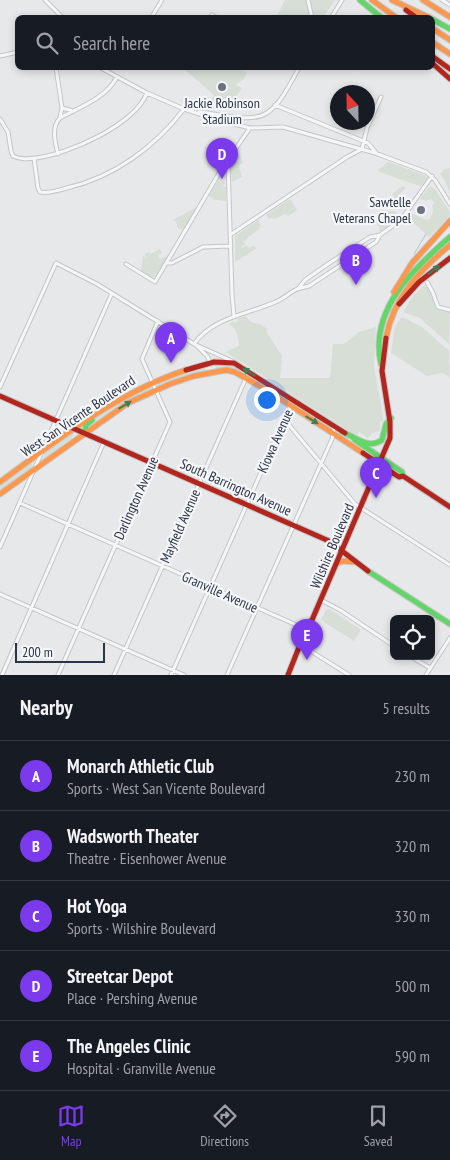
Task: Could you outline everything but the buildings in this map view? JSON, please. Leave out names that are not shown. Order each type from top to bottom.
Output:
[{"type":"main road","points":[[360,0],[378,15]]},
{"type":"main road","points":[[372,0],[393,15]]},
{"type":"main road","points":[[378,0],[398,15]]},
{"type":"main road","points":[[392,0],[413,15]]},
{"type":"main road","points":[[392,0],[424,15]]},
{"type":"main road","points":[[423,0],[450,17]]},
{"type":"main road","points":[[435,20],[450,29]]},
{"type":"main road","points":[[435,30],[450,40]]},
{"type":"main road","points":[[435,40],[450,50]]},
{"type":"main road","points":[[435,44],[450,54]]},
{"type":"main road","points":[[435,58],[450,69]]},
{"type":"main road","points":[[435,66],[450,79]]},
{"type":"main road","points":[[382,325],[384,312],[407,269],[450,221]]},
{"type":"main road","name":"Wilshire Boulevard","points":[[382,365],[378,357],[378,345],[382,325],[390,305],[402,283],[420,263],[450,237]]},
{"type":"main road","name":"Wilshire Boulevard","points":[[288,675],[309,622],[312,620],[338,563],[390,438],[391,418],[383,380],[382,365],[387,334],[395,309],[405,290],[418,273],[450,245]]},
{"type":"main road","points":[[395,309],[414,286],[450,258]]},
{"type":"main road","name":"West San Vicente Boulevard","points":[[0,482],[107,406],[152,381],[201,366],[226,362],[234,363]]},
{"type":"main road","points":[[234,363],[342,432],[381,460],[399,477],[403,476],[450,507]]},
{"type":"main road","points":[[211,364],[213,368],[220,371]]},
{"type":"main road","points":[[201,366],[207,368],[206,374]]},
{"type":"main road","name":"West San Vicente Boulevard","points":[[0,494],[128,403],[156,390],[206,374],[230,370],[246,378],[334,434],[381,460]]},
{"type":"main road","name":"South Barrington Avenue","points":[[0,396],[330,541],[376,578],[450,624]]},
{"type":"main road","points":[[85,433],[88,423],[107,406]]},
{"type":"main road","points":[[342,432],[350,434],[365,444],[376,445],[382,440],[386,424],[391,418]]},
{"type":"main road","points":[[49,459],[74,437],[75,428]]},
{"type":"main road","points":[[338,563],[343,560],[356,562]]},
{"type":"street","points":[[45,0],[60,15]]},
{"type":"street","points":[[153,15],[162,0]]},
{"type":"street","points":[[308,0],[311,15]]},
{"type":"street","points":[[333,15],[342,0]]},
{"type":"street","points":[[442,0],[450,5]]},
{"type":"street","points":[[0,56],[15,53]]},
{"type":"street","points":[[56,70],[62,108],[60,118],[54,127],[58,154]]},
{"type":"street","points":[[105,70],[147,93],[184,109],[250,128],[283,127],[362,149],[426,172],[432,176],[450,204]]},
{"type":"street","points":[[196,112],[254,117],[265,114],[285,92],[297,70]]},
{"type":"street","points":[[60,118],[92,101],[103,93],[117,77]]},
{"type":"street","points":[[0,119],[8,132],[12,155],[20,159],[58,154],[88,142],[113,128],[144,99],[147,93]]},
{"type":"street","points":[[230,235],[362,149],[367,128],[381,97]]},
{"type":"street","points":[[275,105],[365,141],[377,154]]},
{"type":"street","points":[[62,108],[73,111]]},
{"type":"street","points":[[34,158],[40,192],[46,193],[79,185],[112,171],[134,157],[161,135],[184,109]]},
{"type":"street","points":[[126,264],[155,282],[228,160],[250,128]]},
{"type":"street","points":[[228,160],[234,316]]},
{"type":"street","points":[[298,289],[305,280],[370,237],[380,235],[404,218],[432,176]]},
{"type":"street","points":[[230,225],[242,227]]},
{"type":"street","points":[[194,344],[206,331],[234,316],[272,304],[298,289],[309,286],[376,242],[380,235]]},
{"type":"street","points":[[168,263],[172,263],[203,247],[230,246]]},
{"type":"street","points":[[337,259],[341,265]]},
{"type":"street","points":[[0,387],[56,262],[112,293],[194,344],[225,357],[234,363]]},
{"type":"street","points":[[427,282],[438,307],[450,310]]},
{"type":"street","points":[[0,547],[112,293]]},
{"type":"street","name":"Darlington Avenue","points":[[58,675],[170,420],[142,359],[158,321]]},
{"type":"street","points":[[194,344],[209,358],[211,364]]},
{"type":"street","points":[[201,366],[204,354]]},
{"type":"street","name":"Mayfield Avenue","points":[[114,675],[246,378]]},
{"type":"street","name":"Kiowa Avenue","points":[[172,675],[293,400]]},
{"type":"street","points":[[284,419],[355,504],[450,565]]},
{"type":"street","points":[[228,675],[334,434],[333,426]]},
{"type":"street","points":[[2,675],[105,442]]},
{"type":"street","name":"Granville Avenue","points":[[20,503],[301,627],[309,622]]},
{"type":"street","points":[[0,594],[184,675]]},
{"type":"street","points":[[321,600],[340,610],[390,643]]},
{"type":"street","points":[[426,675],[450,638]]},
{"type":"street","points":[[300,645],[349,675]]},
{"type":"street","points":[[417,660],[430,668]]},
{"type":"shaded area","points":[[285,0],[335,0],[324,15],[278,15]]},
{"type":"shaded area","name":"Jackie Robinson Stadium","points":[[185,70],[242,70],[247,73],[242,81],[236,85],[242,88],[229,103],[221,105],[211,101],[214,95]]},
{"type":"shaded area","points":[[235,154],[239,154],[243,162],[239,166],[242,177],[232,182],[230,163]]},
{"type":"shaded area","points":[[388,162],[425,175],[426,181],[420,186],[377,171]]},
{"type":"shaded area","points":[[450,168],[450,192],[440,174],[445,169]]},
{"type":"shaded area","points":[[218,181],[225,183],[223,187],[226,187],[226,201],[215,200],[209,196]]},
{"type":"shaded area","points":[[402,186],[405,189],[399,195],[408,199],[402,210],[392,195]]},
{"type":"shaded area","points":[[430,186],[434,188],[450,212],[449,217],[429,237],[408,217],[411,213],[426,220],[430,219],[434,202],[431,199],[425,201],[420,199]]},
{"type":"shaded area","points":[[290,199],[297,210],[288,216],[285,214],[275,219],[269,219],[266,215]]},
{"type":"shaded area","points":[[195,208],[196,210],[184,230],[180,228],[179,230],[176,222],[173,220]]},
{"type":"shaded area","points":[[388,211],[395,211],[400,217],[378,232],[380,229],[374,220]]},
{"type":"shaded area","points":[[258,220],[261,225],[258,230],[246,239],[245,242],[242,239],[245,244],[241,247],[243,248],[246,245],[249,248],[253,246],[257,248],[235,262],[235,236]]},
{"type":"shaded area","points":[[160,249],[162,253],[158,255],[160,259],[169,255],[158,275],[151,278],[141,272],[143,255],[146,258],[145,254],[149,252],[151,254]]},
{"type":"shaded area","points":[[424,285],[427,286],[439,311],[450,312],[449,344],[420,318],[404,312],[413,296]]},
{"type":"shaded area","points":[[245,316],[251,322],[262,325],[268,330],[266,331],[282,356],[280,378],[330,378],[333,344],[344,344],[359,332],[376,327],[374,367],[383,416],[383,421],[380,422],[380,431],[373,433],[368,438],[359,432],[357,436],[226,352],[239,346],[238,336],[229,324]]},
{"type":"shaded area","points":[[402,317],[422,327],[449,351],[450,377],[442,373],[427,376],[391,353],[395,326]]},
{"type":"shaded area","points":[[226,364],[233,366],[286,400],[232,368],[216,368],[215,365]]},
{"type":"shaded area","points":[[203,367],[206,369],[205,372],[159,386],[156,383]]},
{"type":"shaded area","points":[[150,384],[152,389],[127,402],[87,429],[88,424],[109,407]]},
{"type":"shaded area","points":[[74,432],[72,438],[42,461],[45,453]]},
{"type":"shaded area","points":[[34,461],[30,470],[0,491],[0,485]]},
{"type":"shaded area","points":[[329,609],[360,629],[354,641],[321,620],[326,610]]},
{"type":"waterway","points":[[414,254],[426,234]]},
{"type":"traffic: fast","points":[[360,0],[378,15]]},
{"type":"traffic: fast","points":[[435,21],[450,29]]},
{"type":"traffic: fast","points":[[381,364],[379,344],[382,326],[397,292],[422,263],[450,237]]},
{"type":"traffic: fast","points":[[342,432],[362,442],[377,443],[382,440],[386,424],[391,418]]},
{"type":"traffic: fast","points":[[85,433],[86,425],[92,420]]},
{"type":"traffic: fast","points":[[355,440],[402,472],[403,476]]},
{"type":"traffic: fast","points":[[368,571],[450,624]]},
{"type":"traffic: slow","points":[[372,0],[393,15]]},
{"type":"traffic: slow","points":[[392,0],[424,15]]},
{"type":"traffic: slow","points":[[423,0],[450,17]]},
{"type":"traffic: slow","points":[[435,30],[450,40]]},
{"type":"traffic: slow","points":[[435,44],[450,54]]},
{"type":"traffic: slow","points":[[394,292],[412,263],[450,221]]},
{"type":"traffic: slow","points":[[386,338],[395,310],[409,286],[428,264],[450,245]]},
{"type":"traffic: slow","points":[[0,482],[66,434],[112,404],[136,391],[186,370]]},
{"type":"traffic: slow","points":[[0,494],[128,403],[170,384],[194,376],[226,370],[235,372],[270,392],[363,453]]},
{"type":"traffic: slow","points":[[338,563],[343,561],[356,562]]},
{"type":"traffic: jam","points":[[406,10],[413,15]]},
{"type":"traffic: jam","points":[[435,58],[450,69]]},
{"type":"traffic: jam","points":[[435,66],[450,79]]},
{"type":"traffic: jam","points":[[399,304],[419,282],[450,258]]},
{"type":"traffic: jam","points":[[288,675],[309,622],[312,620],[390,438],[390,422],[382,371],[386,338]]},
{"type":"traffic: jam","points":[[186,370],[214,362],[234,363],[345,433]]},
{"type":"traffic: jam","points":[[0,396],[329,541],[368,571]]},
{"type":"traffic: jam","points":[[363,453],[399,477],[403,476],[450,507]]},
{"type":"place","name":"Jackie Robinson Stadium","points":[[222,87]]},
{"type":"place","name":"Streetcar Depot","points":[[222,179]]},
{"type":"place","name":"Sawtelle Veterans Chapel","points":[[421,210]]},
{"type":"place","name":"Wadsworth Theater","points":[[356,285]]},
{"type":"place","name":"Monarch Athletic Club","points":[[171,363]]},
{"type":"place","name":"Hot Yoga","points":[[376,498]]},
{"type":"place","name":"The Angeles Clinic","points":[[307,660]]}]
